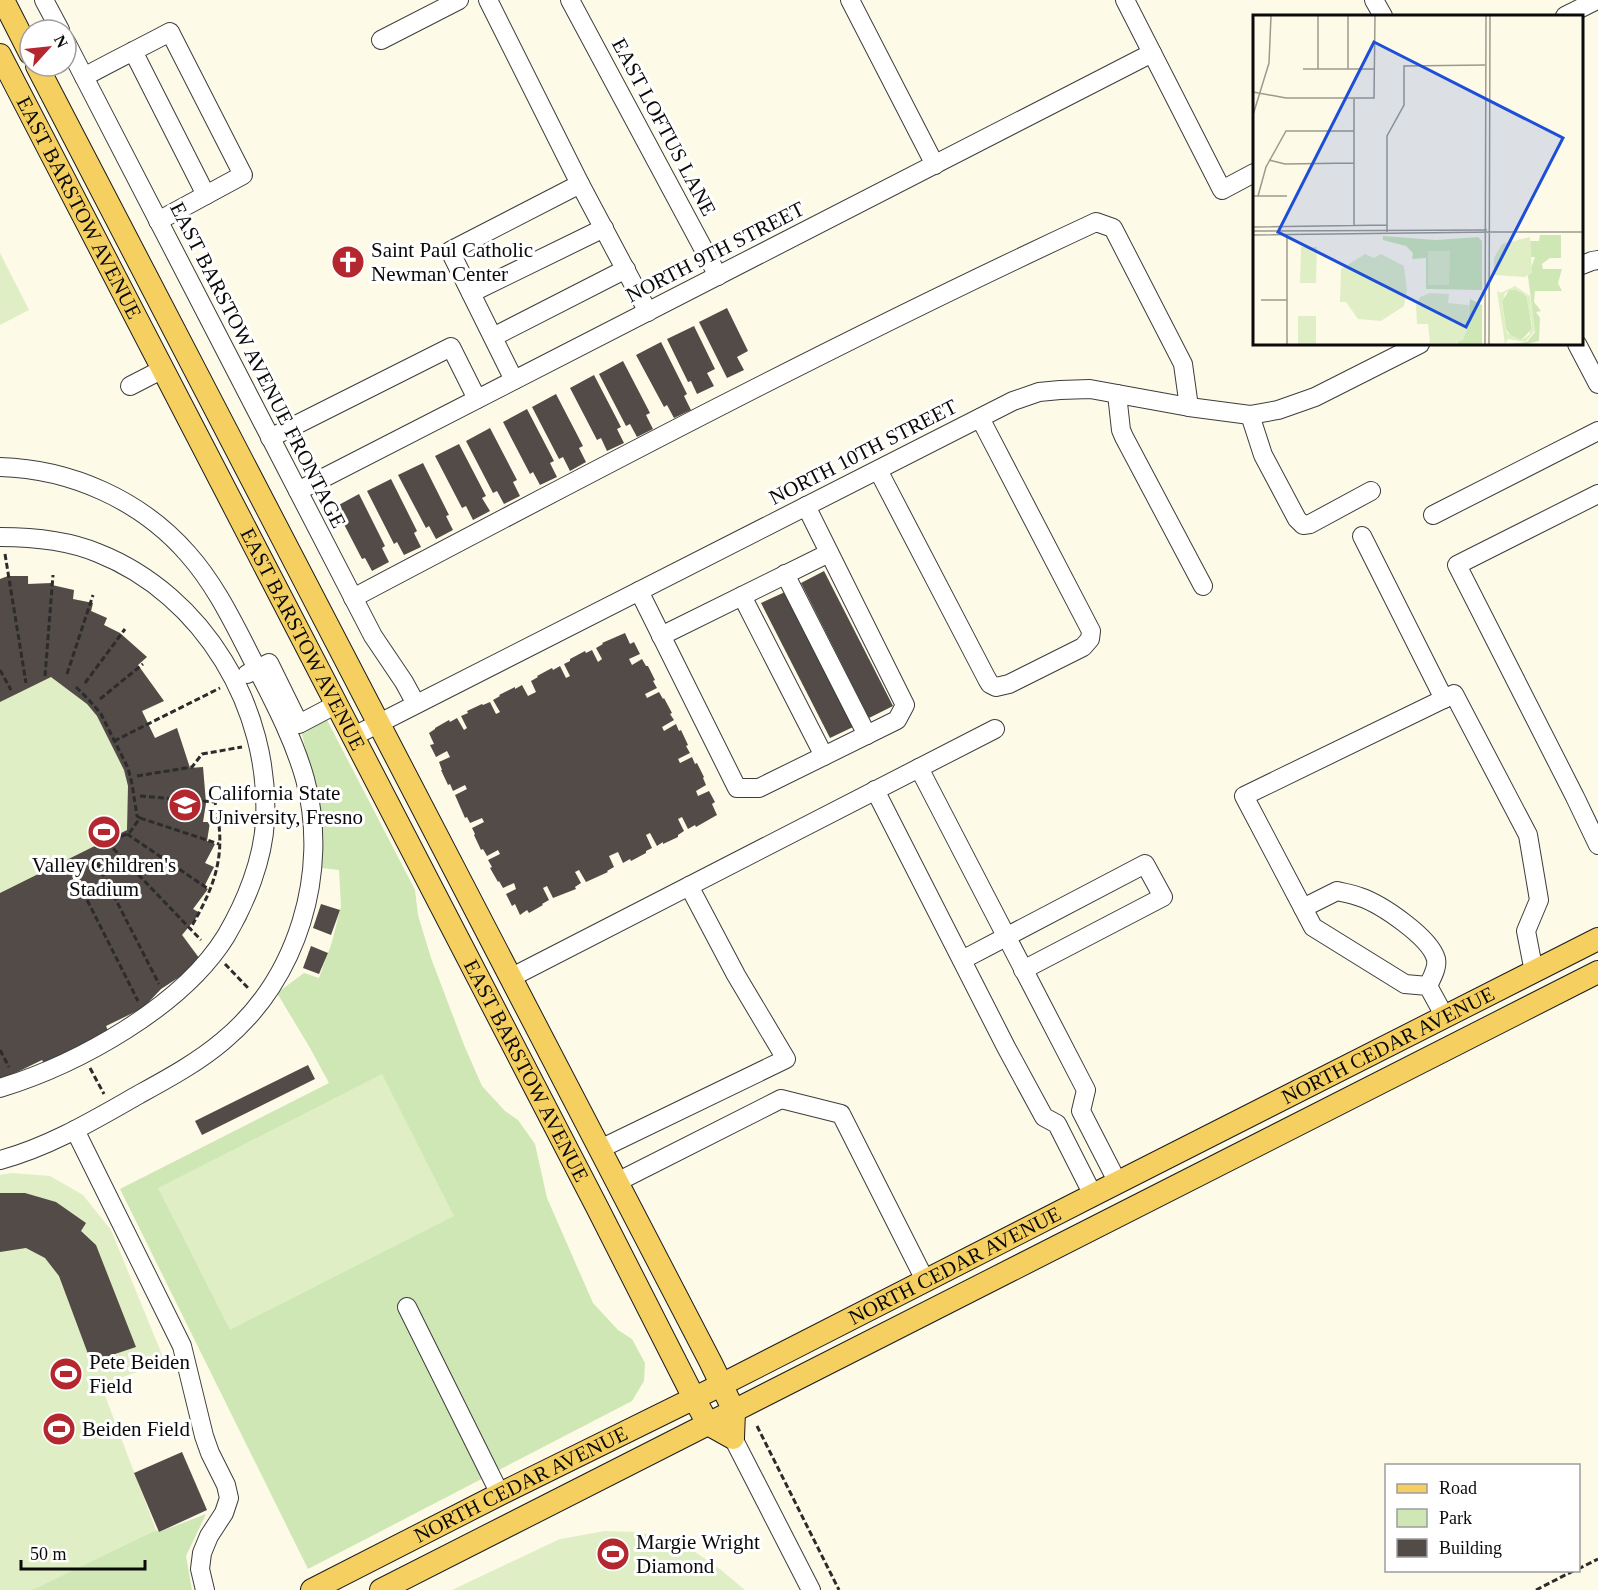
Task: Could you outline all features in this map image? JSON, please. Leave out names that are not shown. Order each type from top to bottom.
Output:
[{"type":"main road","points":[[3,0],[18,29]]},
{"type":"main road","name":"EAST BARSTOW AVENUE","points":[[3,68],[354,736],[708,1424]]},
{"type":"main road","name":"EAST BARSTOW AVENUE","points":[[43,78],[721,1385],[734,1411],[733,1438]]},
{"type":"main road","name":"NORTH CEDAR AVENUE","points":[[312,1590],[721,1385],[1598,939]]},
{"type":"main road","points":[[1340,1103],[1404,1056],[1525,992],[1533,983],[1534,972]]},
{"type":"main road","name":"NORTH CEDAR AVENUE","points":[[381,1590],[1598,972]]},
{"type":"main road","points":[[708,1424],[733,1438]]},
{"type":"street","points":[[44,0],[54,18]]},
{"type":"street","points":[[381,40],[459,0]]},
{"type":"street","points":[[488,0],[580,184],[648,312]]},
{"type":"street","name":"EAST LOFTUS LANE","points":[[570,0],[718,276]]},
{"type":"street","points":[[850,0],[935,165]]},
{"type":"street","points":[[1125,0],[1222,190],[1253,174]]},
{"type":"street","points":[[1374,0],[1382,15]]},
{"type":"street","points":[[1567,15],[1597,0]]},
{"type":"street","points":[[84,77],[170,32],[181,52],[243,175],[158,221]]},
{"type":"street","points":[[133,51],[206,195]]},
{"type":"street","name":"NORTH 9TH STREET","points":[[298,491],[1152,53]]},
{"type":"street","points":[[3,68],[18,64]]},
{"type":"street","name":"EAST BARSTOW AVENUE FRONTAGE","points":[[78,65],[373,636],[416,704]]},
{"type":"street","points":[[514,381],[450,251],[580,184]]},
{"type":"street","points":[[353,598],[753,389],[975,278],[1096,222],[1113,228],[1183,364],[1189,407]]},
{"type":"street","points":[[471,293],[604,228]]},
{"type":"street","points":[[493,337],[626,269]]},
{"type":"street","name":"NORTH 10TH STREET","points":[[354,736],[1013,401],[1039,392],[1090,389],[1189,407],[1250,415],[1278,410],[1315,397],[1418,345]]},
{"type":"street","points":[[1578,345],[1598,384]]},
{"type":"street","points":[[270,438],[451,347],[477,399]]},
{"type":"street","points":[[130,386],[163,369]]},
{"type":"street","points":[[1116,394],[1121,430],[1203,586]]},
{"type":"street","points":[[1250,415],[1263,455],[1302,525],[1310,524],[1371,491]]},
{"type":"street","points":[[878,470],[990,684],[996,687],[1009,684],[1083,647],[1090,639],[1091,631],[980,418]]},
{"type":"street","points":[[1433,516],[1598,431]]},
{"type":"street","points":[[0,466],[46,472],[104,491],[131,505],[157,525],[189,555],[225,607],[294,745],[305,779],[312,816],[313,854],[309,895],[300,927],[285,963],[261,1001],[239,1027],[206,1055],[112,1110],[75,1130],[0,1160]]},
{"type":"street","points":[[1598,494],[1457,565],[1598,845]]},
{"type":"street","points":[[639,591],[737,788],[759,788],[897,720],[905,705],[806,506]]},
{"type":"street","points":[[1362,536],[1444,699]]},
{"type":"street","points":[[0,1088],[34,1076],[83,1053],[135,1024],[167,1000],[195,974],[214,953],[235,920],[255,871],[265,822],[262,766],[247,709],[235,680],[217,650],[189,615],[166,593],[142,576],[98,552],[67,543],[1,537]]},
{"type":"street","points":[[661,636],[829,553]]},
{"type":"street","points":[[785,574],[867,735]]},
{"type":"street","points":[[742,596],[824,756]]},
{"type":"street","points":[[235,680],[269,663],[299,724],[337,704]]},
{"type":"street","points":[[1428,987],[1405,984],[1313,927],[1244,796],[1454,694],[1528,836],[1539,900],[1526,931],[1534,972]]},
{"type":"street","points":[[510,978],[995,729]]},
{"type":"street","points":[[919,768],[1086,1090],[1081,1111],[1118,1183]]},
{"type":"street","points":[[875,790],[1044,1117],[1057,1124],[1093,1195]]},
{"type":"street","points":[[962,960],[1145,864],[1162,897],[1023,970]]},
{"type":"street","points":[[600,1149],[786,1059],[736,975],[689,886]]},
{"type":"street","points":[[1303,908],[1337,891],[1360,897],[1381,907],[1407,925],[1431,949],[1436,960],[1436,967],[1428,987]]},
{"type":"street","points":[[1428,987],[1445,1017]]},
{"type":"street","points":[[617,1182],[782,1099],[842,1114],[925,1280]]},
{"type":"street","points":[[1057,1124],[1081,1111]]},
{"type":"street","points":[[75,1130],[182,1346],[204,1436],[226,1485],[229,1498],[224,1513],[209,1536],[202,1553],[200,1569],[205,1590]]},
{"type":"street","points":[[407,1307],[500,1494]]},
{"type":"street","name":"EAST BARSTOW AVENUE","points":[[733,1438],[811,1590]]},
{"type":"path","points":[[1,537],[26,683]]},
{"type":"path","points":[[45,676],[53,575]]},
{"type":"path","points":[[67,674],[93,595]]},
{"type":"path","points":[[85,683],[125,629]]},
{"type":"path","points":[[100,699],[143,664]]},
{"type":"path","points":[[0,670],[11,690]]},
{"type":"path","points":[[114,741],[235,680]]},
{"type":"path","points":[[76,687],[101,714],[128,768],[137,816],[219,844]]},
{"type":"path","points":[[137,776],[192,767],[202,754],[258,744]]},
{"type":"path","points":[[107,842],[190,929],[211,890],[218,864],[219,844],[215,802],[140,796]]},
{"type":"path","points":[[113,841],[127,834],[140,818]]},
{"type":"path","points":[[127,834],[211,890]]},
{"type":"path","points":[[97,863],[167,1000]]},
{"type":"path","points":[[75,876],[146,1017]]},
{"type":"path","points":[[214,953],[261,1001]]},
{"type":"path","points":[[83,1053],[112,1110]]},
{"type":"path","points":[[757,1426],[839,1590]]},
{"type":"path","points":[[1580,1568],[1598,1559]]},
{"type":"path","points":[[1536,1590],[1573,1572]]},
{"type":"green space","points":[[0,253],[29,310],[0,325]]},
{"type":"green space","name":"Valley Children's Stadium","points":[[8,576],[28,576],[29,584],[52,583],[52,586],[74,590],[73,599],[93,603],[92,611],[107,618],[104,625],[120,633],[147,657],[138,665],[164,701],[142,712],[155,738],[177,728],[190,768],[203,767],[206,803],[203,822],[210,822],[207,841],[215,844],[205,863],[214,867],[193,908],[200,913],[183,935],[202,962],[161,989],[143,1008],[107,1026],[110,1036],[42,1060],[5,1078],[0,1078],[0,579]]},
{"type":"green space","points":[[327,720],[415,890],[418,915],[431,958],[482,1086],[505,1111],[518,1120],[535,1144],[547,1198],[593,1303],[618,1330],[632,1339],[645,1363],[644,1381],[632,1401],[308,1569],[120,1189],[329,1083],[277,993],[304,973],[319,978],[332,942],[341,906],[339,870],[322,868],[317,797],[302,734]]},
{"type":"green space","points":[[382,1074],[454,1216],[230,1330],[158,1188]]},
{"type":"green space","name":"Pete Beiden Field","points":[[12,1173],[50,1176],[83,1195],[111,1230],[165,1362],[101,1385],[156,1530],[30,1590],[0,1590],[0,1175]]},
{"type":"green space","points":[[206,1514],[186,1556],[192,1590],[30,1590],[156,1530],[159,1532]]},
{"type":"green space","name":"Margie Wright Diamond","points":[[605,1531],[639,1532],[684,1544],[745,1590],[452,1590],[560,1539]]},
{"type":"building","points":[[727,308],[748,351],[737,357],[744,370],[727,378],[699,322]]},
{"type":"building","points":[[694,326],[715,369],[707,373],[714,386],[697,394],[691,381],[688,382],[667,339]]},
{"type":"building","points":[[661,342],[687,394],[684,396],[691,410],[674,418],[667,405],[664,407],[636,355]]},
{"type":"building","points":[[623,361],[650,413],[646,415],[653,429],[637,437],[630,424],[626,426],[599,374]]},
{"type":"building","points":[[594,375],[621,427],[617,429],[624,443],[607,451],[601,438],[597,440],[570,388]]},
{"type":"building","points":[[556,394],[583,446],[579,448],[586,462],[570,471],[563,457],[559,459],[532,407]]},
{"type":"building","points":[[527,409],[554,461],[550,463],[557,477],[540,485],[533,472],[530,474],[503,422]]},
{"type":"building","points":[[490,428],[517,480],[513,482],[520,496],[504,504],[497,491],[493,493],[466,441]]},
{"type":"building","points":[[459,444],[486,496],[482,498],[490,511],[473,520],[466,506],[462,508],[435,456]]},
{"type":"building","points":[[423,463],[449,515],[446,516],[453,530],[436,539],[429,526],[426,528],[398,475]]},
{"type":"building","points":[[391,479],[417,531],[414,533],[421,547],[404,555],[397,542],[394,544],[367,491]]},
{"type":"building","points":[[359,494],[385,546],[382,548],[389,562],[372,571],[365,558],[362,559],[335,507]]},
{"type":"building","points":[[824,571],[893,706],[869,718],[801,583]]},
{"type":"building","name":"Valley Children's Stadium","points":[[8,576],[28,576],[28,584],[52,583],[52,585],[74,590],[73,599],[93,603],[91,611],[107,618],[104,625],[120,633],[147,657],[138,665],[164,701],[142,711],[155,738],[177,728],[190,768],[203,767],[206,803],[203,822],[210,822],[207,841],[215,844],[205,863],[214,867],[204,887],[208,889],[193,909],[200,913],[182,935],[202,962],[161,989],[143,1008],[106,1026],[110,1036],[47,1068],[42,1060],[5,1078],[0,1078],[0,893],[127,830],[128,786],[124,770],[97,716],[87,704],[51,677],[0,702],[0,579]]},
{"type":"building","points":[[785,592],[853,727],[830,738],[761,603]]},
{"type":"building","points":[[625,633],[630,644],[634,642],[640,654],[629,659],[632,665],[642,659],[655,680],[653,681],[657,688],[645,694],[647,698],[659,692],[664,698],[674,720],[662,727],[664,731],[676,724],[679,731],[681,730],[690,753],[678,759],[680,763],[692,757],[695,764],[697,763],[706,785],[696,791],[698,796],[709,791],[715,802],[712,804],[717,815],[688,829],[682,817],[678,819],[684,831],[678,837],[657,846],[650,833],[646,835],[652,848],[646,853],[623,863],[618,852],[609,856],[614,867],[586,882],[579,870],[575,872],[581,883],[575,887],[576,889],[553,898],[547,886],[543,888],[549,900],[529,913],[527,910],[520,915],[515,904],[512,906],[506,894],[516,889],[514,883],[503,888],[490,868],[492,867],[488,860],[500,854],[498,850],[487,856],[483,849],[481,850],[474,835],[472,828],[484,822],[482,818],[470,823],[467,817],[465,818],[455,795],[467,789],[465,785],[453,791],[450,784],[448,785],[439,762],[450,757],[447,751],[436,757],[430,745],[434,744],[429,733],[449,720],[450,722],[457,718],[464,730],[467,728],[461,716],[482,704],[490,702],[496,714],[500,712],[493,700],[522,685],[528,696],[536,692],[531,681],[552,668],[553,670],[560,666],[566,678],[570,676],[564,664],[585,651],[586,653],[592,650],[598,662],[602,659],[596,648]]},
{"type":"building","points":[[321,904],[340,910],[331,935],[313,928]]},
{"type":"building","points":[[311,946],[328,953],[319,974],[303,968]]},
{"type":"building","points":[[308,1065],[315,1079],[202,1135],[195,1121]]},
{"type":"building","points":[[0,1193],[25,1193],[56,1202],[86,1223],[81,1231],[96,1245],[136,1347],[91,1362],[59,1276],[45,1258],[26,1248],[0,1252]]},
{"type":"building","points":[[182,1452],[207,1510],[159,1532],[134,1473]]},
{"type":"place","name":"Saint Paul Catholic Newman Center","points":[[348,262]]},
{"type":"place","name":"California State University, Fresno","points":[[185,805]]},
{"type":"place","name":"Valley Children's Stadium","points":[[104,832]]},
{"type":"place","name":"Pete Beiden Field","points":[[66,1374]]},
{"type":"place","name":"Beiden Field","points":[[59,1429]]},
{"type":"place","name":"Margie Wright Diamond","points":[[613,1554]]}]
